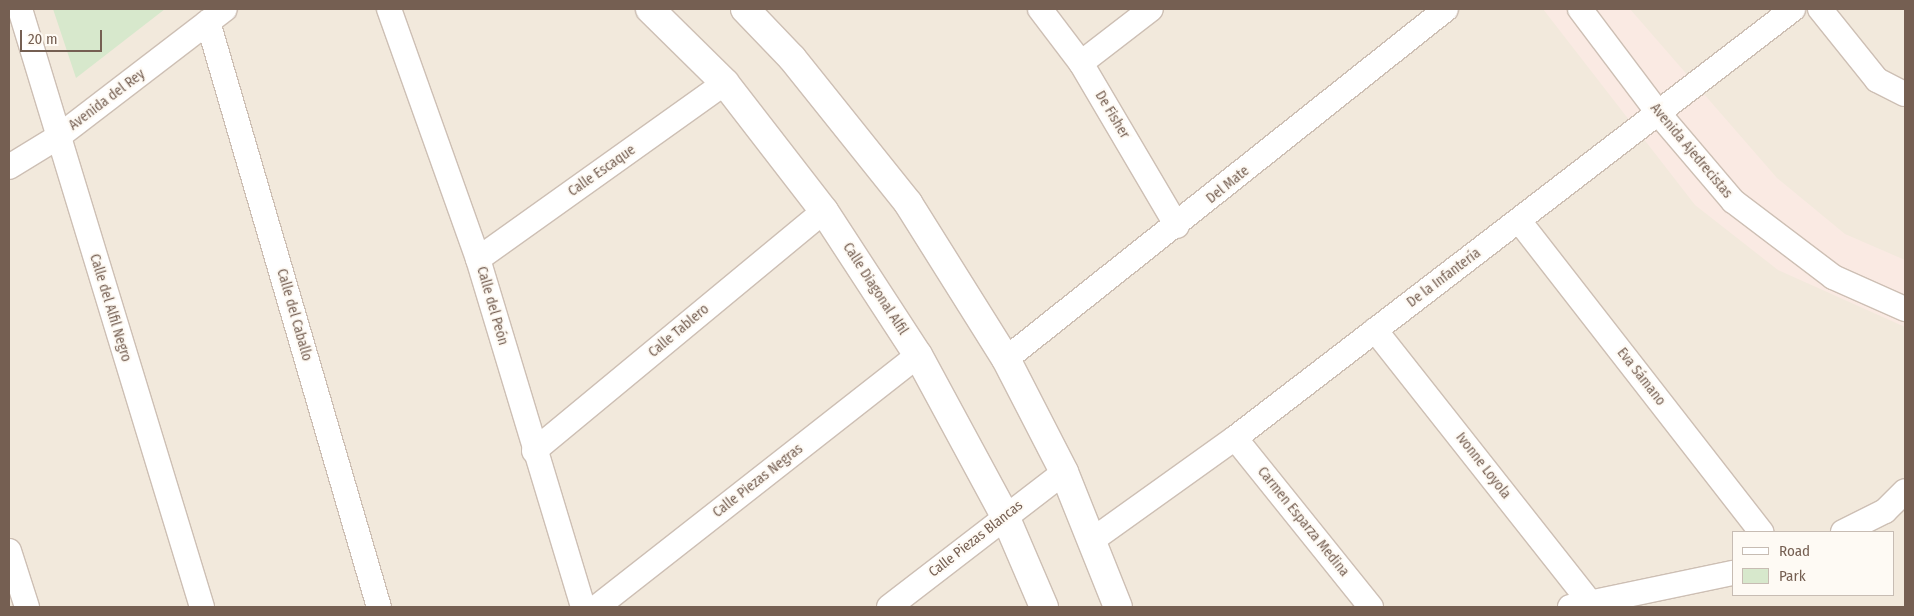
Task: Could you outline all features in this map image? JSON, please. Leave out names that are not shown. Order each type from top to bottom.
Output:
[{"type":"street","name":"Calle del Alfil Negro","points":[[20,9],[202,607]]},
{"type":"street","name":"Calle del Peón","points":[[389,9],[478,259],[534,451],[583,607]]},
{"type":"street","name":"Calle Diagonal Alfil","points":[[650,9],[725,83],[824,211],[918,355],[1005,516],[1044,607]]},
{"type":"street","points":[[745,9],[792,58],[908,203],[1006,359],[1064,472],[1118,607]]},
{"type":"street","name":"De Fisher","points":[[1040,9],[1081,63],[1178,226]]},
{"type":"street","points":[[1081,63],[1151,9]]},
{"type":"street","name":"Del Mate","points":[[1006,359],[1178,226],[1446,9]]},
{"type":"street","name":"Avenida Ajedrecistas","points":[[1580,9],[1659,114],[1733,201],[1833,277],[1905,308]]},
{"type":"street","name":"De la Infantería","points":[[1091,541],[1235,438],[1375,330],[1520,222],[1793,9]]},
{"type":"street","points":[[1820,9],[1877,80],[1905,94]]},
{"type":"street","name":"Avenida del Rey","points":[[9,167],[58,137],[216,15]]},
{"type":"street","name":"Calle del Caballo","points":[[216,15],[379,607]]},
{"type":"street","name":"Calle Escaque","points":[[478,259],[725,83]]},
{"type":"street","name":"Calle Tablero","points":[[534,451],[824,211]]},
{"type":"street","name":"Eva Sámano","points":[[1520,222],[1760,531]]},
{"type":"street","name":"Ivonne Loyola","points":[[1375,330],[1580,605]]},
{"type":"street","name":"Calle Piezas Negras","points":[[598,607],[918,355]]},
{"type":"street","name":"Carmen Esparza Medina","points":[[1235,438],[1371,607]]},
{"type":"street","name":"Calle Piezas Blancas","points":[[889,607],[1064,472]]},
{"type":"street","points":[[1845,531],[1885,511],[1905,491]]},
{"type":"street","points":[[9,551],[27,607]]},
{"type":"street","points":[[1580,605],[1732,573]]},
{"type":"shaded area","points":[[9,9],[1905,9],[1905,607],[9,607]]},
{"type":"shaded area","points":[[1543,9],[1630,9],[1777,178],[1845,234],[1905,260],[1905,327],[1778,270],[1695,205]]},
{"type":"green space","points":[[53,9],[165,9],[76,78]]}]
